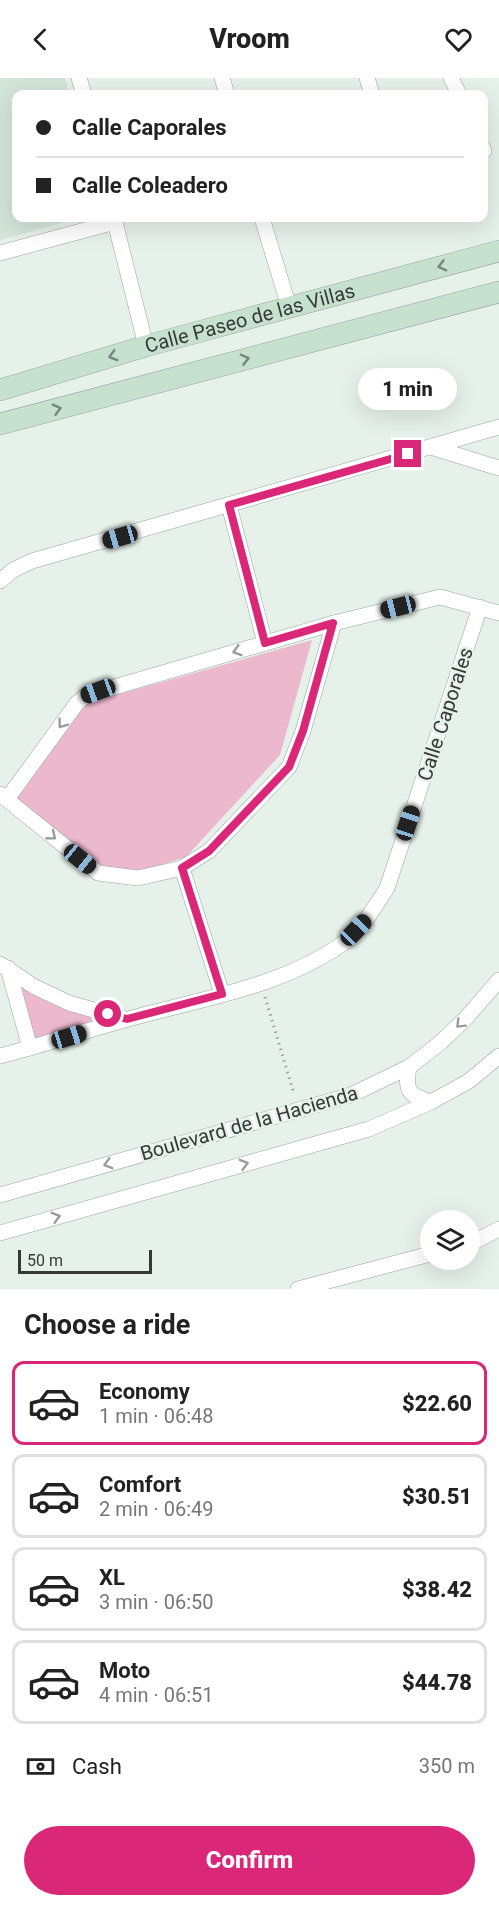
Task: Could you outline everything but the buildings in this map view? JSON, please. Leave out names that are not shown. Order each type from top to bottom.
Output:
[{"type":"street","points":[[0,253],[108,222]]},
{"type":"street","points":[[116,222],[147,346]]},
{"type":"street","points":[[263,222],[290,307]]},
{"type":"street","name":"Calle Paseo de las Villas","points":[[0,390],[147,346],[499,251]]},
{"type":"street","name":"Calle Paseo de las Villas","points":[[0,424],[499,292]]},
{"type":"street","points":[[0,581],[13,570],[32,561],[499,427]]},
{"type":"street","points":[[431,447],[499,468]]},
{"type":"street","points":[[229,505],[265,643]]},
{"type":"street","points":[[333,623],[303,731],[289,767],[209,851],[182,868],[138,878],[98,873],[3,797],[76,703],[87,695],[333,623],[441,597],[499,613]]},
{"type":"street","name":"Calle Caporales","points":[[0,1056],[127,1019],[261,984],[316,960],[344,943],[369,917],[387,888],[480,607]]},
{"type":"street","points":[[182,868],[222,994]]},
{"type":"street","points":[[4,966],[35,987],[69,1003],[127,1019]]},
{"type":"street","points":[[4,966],[30,1048]]},
{"type":"street","name":"Boulevard de la Hacienda","points":[[0,1195],[351,1095],[409,1067],[440,1043],[480,1003],[499,980]]},
{"type":"street","name":"Boulevard de la Hacienda","points":[[0,1233],[369,1129],[431,1102],[469,1081],[499,1056]]},
{"type":"street","points":[[409,1067],[406,1082],[409,1091],[414,1097],[431,1102]]},
{"type":"street","points":[[480,1239],[499,1229]]},
{"type":"street","points":[[298,1289],[420,1257]]},
{"type":"path","points":[[261,984],[299,1110]]},
{"type":"shaded area","points":[[0,78],[65,78],[68,90],[12,90],[12,222],[65,222],[0,240]]},
{"type":"shaded area","points":[[312,640],[280,755],[186,857],[137,872],[100,868],[16,801],[15,794],[84,704]]},
{"type":"shaded area","points":[[14,978],[105,1018],[33,1043]]},
{"type":"route","points":[[108,1014],[127,1019],[222,994],[182,868],[209,851],[289,767],[303,731],[333,623],[265,643],[229,505],[408,454]]}]
